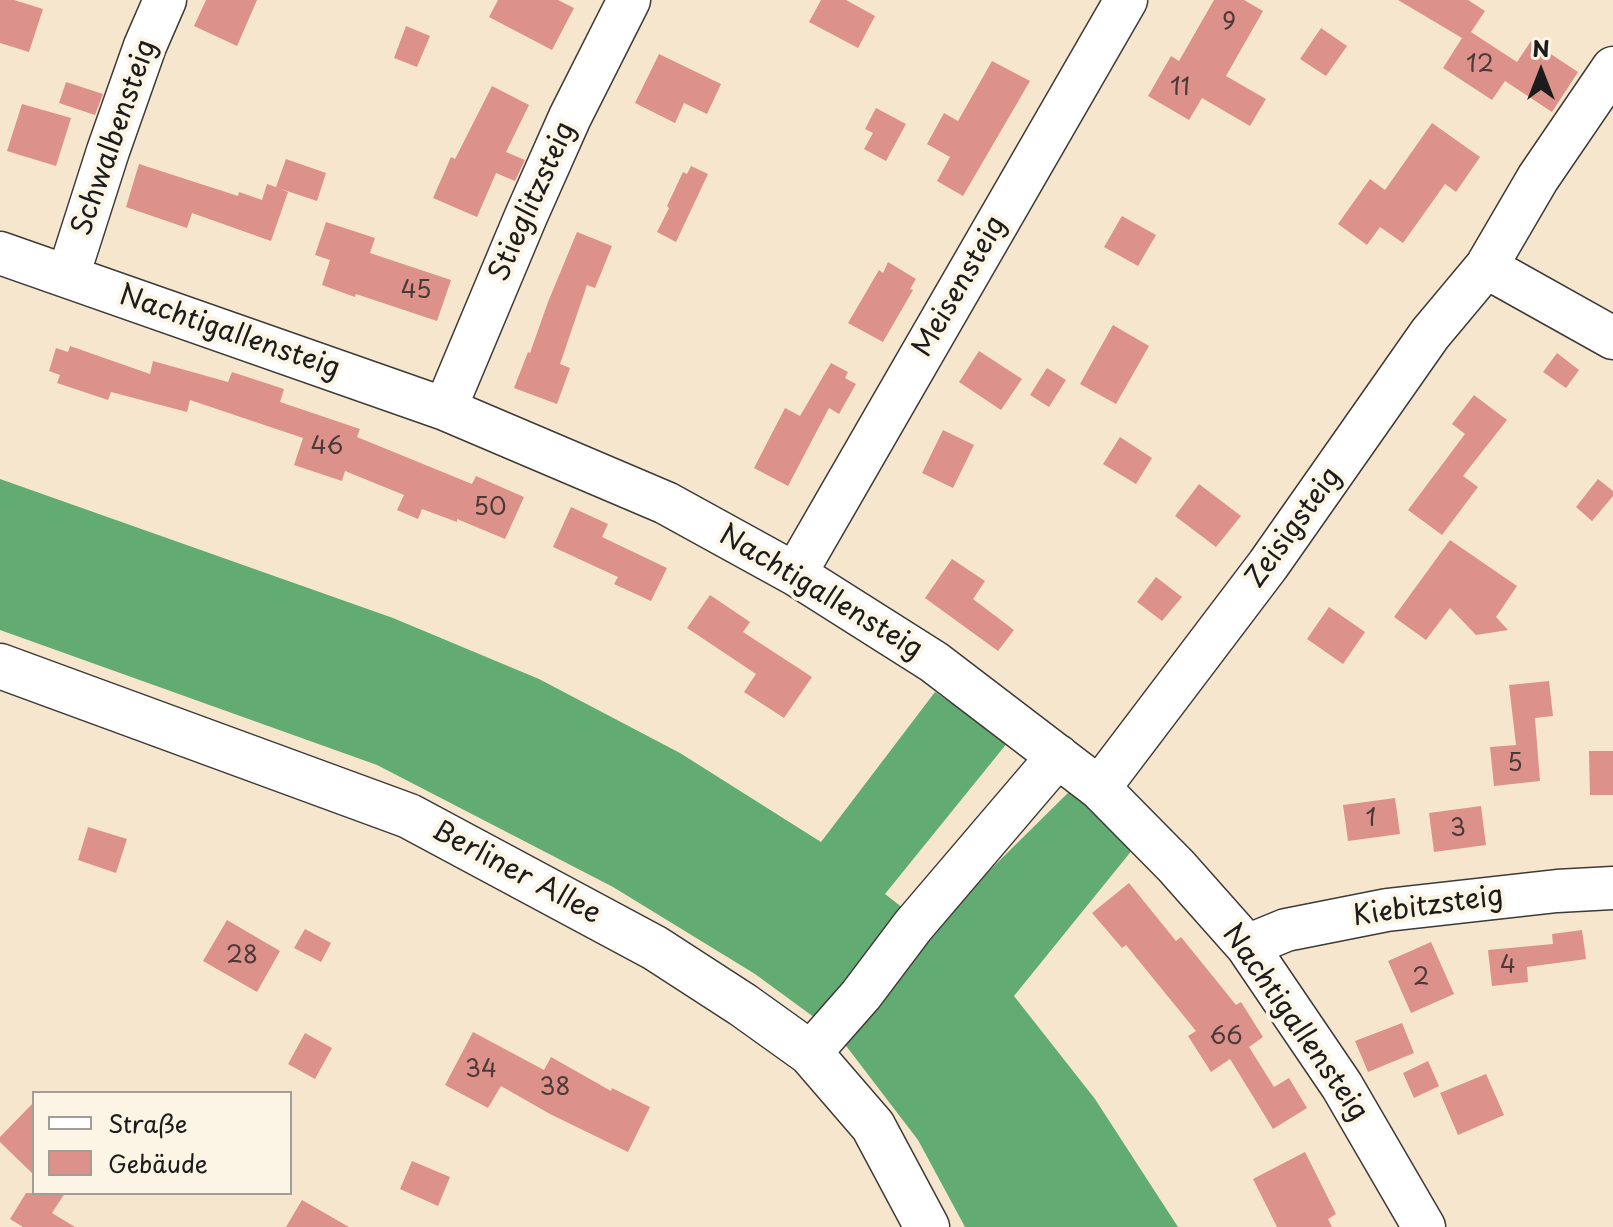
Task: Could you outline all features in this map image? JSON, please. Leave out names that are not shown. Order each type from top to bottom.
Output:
[{"type":"main road","name":"Berliner Allee","points":[[0,666],[409,816],[655,948],[810,1053],[873,1126],[927,1227]]},
{"type":"street","name":"Schwalbensteig","points":[[68,276],[118,121],[165,0]]},
{"type":"street","name":"Stieglitzsteig","points":[[445,409],[570,117],[629,0]]},
{"type":"street","name":"Meisensteig","points":[[795,574],[1126,0]]},
{"type":"street","name":"Zeisigsteig","points":[[1099,788],[1268,565],[1430,334],[1486,267],[1538,178],[1613,68]]},
{"type":"street","name":"Nachtigallensteig","points":[[0,253],[445,409],[666,503],[795,574],[934,662],[1099,788],[1176,866],[1247,946],[1342,1086],[1424,1227]]},
{"type":"street","points":[[1486,267],[1613,338]]},
{"type":"street","points":[[810,1053],[1058,756]]},
{"type":"street","name":"Kiebitzsteig","points":[[1247,946],[1286,930],[1387,910],[1557,891],[1613,888]]},
{"type":"green space","points":[[0,479],[393,618],[539,679],[680,753],[821,842],[935,692],[1008,742],[885,894],[930,929],[1072,789],[1133,849],[1014,996],[1095,1099],[1178,1227],[965,1227],[918,1140],[837,1034],[755,974],[613,887],[377,765],[0,630]]},
{"type":"building","points":[[0,0],[14,0],[43,9],[29,52],[0,43]]},
{"type":"building","points":[[206,0],[257,0],[237,46],[194,26]]},
{"type":"building","points":[[498,0],[558,0],[574,8],[552,50],[489,17]]},
{"type":"building","points":[[821,0],[846,0],[875,16],[858,48],[809,22]]},
{"type":"building","points":[[1214,0],[1244,0],[1263,11],[1226,76],[1266,99],[1250,126],[1202,98],[1189,120],[1148,96],[1171,56],[1179,61]]},
{"type":"building","points":[[1398,0],[1468,0],[1485,11],[1471,32],[1517,62],[1531,41],[1578,72],[1552,112],[1505,81],[1492,100],[1443,68],[1462,38]]},
{"type":"building","points":[[406,26],[430,36],[417,67],[394,58]]},
{"type":"building","points":[[1321,28],[1347,46],[1326,76],[1300,59]]},
{"type":"building","points":[[659,54],[721,84],[707,114],[684,103],[675,123],[635,103]]},
{"type":"building","points":[[992,61],[1030,81],[963,196],[937,181],[950,157],[927,144],[944,113],[958,121]]},
{"type":"building","points":[[66,82],[103,94],[95,115],[59,103]]},
{"type":"building","points":[[492,86],[529,105],[506,152],[525,160],[515,181],[496,173],[477,217],[433,198],[451,157],[455,159]]},
{"type":"building","points":[[22,104],[71,118],[56,166],[7,151]]},
{"type":"building","points":[[876,108],[906,124],[886,161],[864,149],[873,133],[865,129]]},
{"type":"building","points":[[1432,123],[1480,157],[1456,192],[1445,184],[1403,243],[1380,227],[1367,245],[1338,224],[1370,179],[1385,190]]},
{"type":"building","points":[[286,159],[326,173],[317,201],[278,188],[288,192],[271,241],[192,213],[187,228],[126,207],[139,164],[238,196],[239,192],[262,200],[267,184],[276,187]]},
{"type":"building","points":[[691,166],[708,174],[676,242],[657,232],[683,172],[687,174]]},
{"type":"building","points":[[1122,216],[1156,235],[1138,266],[1104,247]]},
{"type":"building","points":[[326,222],[375,238],[370,253],[451,280],[437,321],[322,285],[330,260],[315,255]]},
{"type":"building","points":[[577,232],[612,246],[595,288],[587,285],[560,364],[570,368],[557,404],[514,388]]},
{"type":"building","points":[[888,262],[916,279],[910,289],[913,290],[883,342],[848,323],[879,270],[883,273]]},
{"type":"building","points":[[1113,325],[1149,346],[1116,404],[1080,384]]},
{"type":"building","points":[[70,346],[150,374],[153,361],[228,382],[232,372],[284,389],[280,402],[360,429],[357,437],[472,484],[476,476],[524,497],[505,539],[457,519],[457,522],[422,509],[418,519],[397,510],[404,495],[345,471],[342,481],[294,465],[303,438],[190,400],[187,412],[111,392],[108,400],[57,383],[60,375],[49,371],[56,348],[68,352]]},
{"type":"building","points":[[979,351],[1022,379],[1001,410],[959,382]]},
{"type":"building","points":[[1557,353],[1579,370],[1566,388],[1543,372]]},
{"type":"building","points":[[831,363],[848,372],[845,378],[856,384],[839,414],[829,408],[788,486],[754,468],[785,408],[800,416]]},
{"type":"building","points":[[1047,368],[1066,380],[1049,407],[1030,395]]},
{"type":"building","points":[[1474,395],[1507,420],[1463,476],[1478,487],[1442,535],[1408,510],[1465,434],[1452,424]]},
{"type":"building","points":[[943,430],[974,445],[953,488],[922,473]]},
{"type":"building","points":[[1120,437],[1152,458],[1136,484],[1103,464]]},
{"type":"building","points":[[1598,479],[1613,491],[1613,496],[1592,521],[1576,507]]},
{"type":"building","points":[[1199,484],[1241,516],[1216,547],[1175,516]]},
{"type":"building","points":[[571,507],[608,524],[602,537],[667,568],[651,601],[614,584],[618,577],[553,547]]},
{"type":"building","points":[[1450,540],[1517,586],[1496,617],[1508,630],[1476,635],[1450,608],[1426,640],[1394,617]]},
{"type":"building","points":[[952,559],[985,581],[973,599],[1014,630],[998,651],[925,598]]},
{"type":"building","points":[[1156,577],[1182,597],[1162,621],[1137,602]]},
{"type":"building","points":[[710,595],[750,622],[743,632],[812,677],[784,718],[744,692],[756,674],[687,628]]},
{"type":"building","points":[[1329,607],[1365,632],[1343,664],[1307,639]]},
{"type":"building","points":[[1549,681],[1553,716],[1535,718],[1540,781],[1494,786],[1490,747],[1516,745],[1509,685]]},
{"type":"building","points":[[1589,751],[1613,751],[1613,795],[1590,795]]},
{"type":"building","points":[[1395,798],[1400,834],[1348,841],[1343,805]]},
{"type":"building","points":[[1481,806],[1486,845],[1434,852],[1429,813]]},
{"type":"building","points":[[88,827],[127,839],[116,873],[78,860]]},
{"type":"building","points":[[1129,883],[1176,941],[1181,937],[1236,1005],[1241,1002],[1263,1037],[1249,1047],[1274,1087],[1289,1078],[1307,1108],[1273,1129],[1230,1059],[1211,1072],[1188,1036],[1196,1031],[1126,945],[1122,948],[1092,913]]},
{"type":"building","points":[[227,920],[280,951],[257,992],[203,961]]},
{"type":"building","points":[[305,929],[331,943],[321,962],[294,948]]},
{"type":"building","points":[[1582,930],[1586,959],[1527,967],[1528,982],[1492,986],[1488,950],[1553,944],[1552,934]]},
{"type":"building","points":[[1431,942],[1454,994],[1411,1013],[1388,961]]},
{"type":"building","points":[[1402,1023],[1414,1053],[1368,1072],[1355,1041]]},
{"type":"building","points":[[473,1032],[544,1070],[551,1057],[611,1091],[612,1088],[650,1107],[628,1152],[501,1086],[488,1108],[445,1085]]},
{"type":"building","points":[[305,1033],[332,1048],[315,1079],[288,1064]]},
{"type":"building","points":[[1428,1061],[1439,1086],[1414,1098],[1403,1073]]},
{"type":"building","points":[[1486,1074],[1504,1115],[1458,1135],[1440,1093]]},
{"type":"building","points":[[32,1104],[32,1173],[0,1142],[0,1137]]},
{"type":"building","points":[[1305,1152],[1336,1214],[1328,1219],[1332,1227],[1277,1227],[1253,1179]]},
{"type":"building","points":[[412,1161],[450,1177],[438,1206],[400,1189]]},
{"type":"building","points":[[26,1193],[64,1195],[52,1213],[75,1227],[23,1227],[10,1219]]},
{"type":"building","points":[[302,1200],[349,1227],[286,1227]]}]
